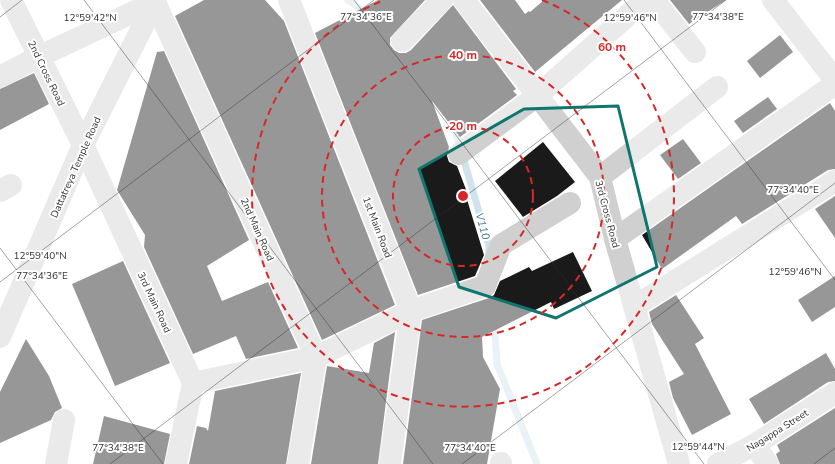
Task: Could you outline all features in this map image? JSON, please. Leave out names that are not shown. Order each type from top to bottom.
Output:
[{"type":"street","name":"2nd Cross Road","points":[[11,0],[83,145]]},
{"type":"street","name":"1st Main Road","points":[[289,0],[411,311],[390,464]]},
{"type":"street","points":[[402,41],[442,0]]},
{"type":"street","name":"3rd Cross Road","points":[[464,0],[600,177],[615,239],[679,464]]},
{"type":"street","points":[[459,154],[537,96],[645,0]]},
{"type":"street","points":[[654,0],[695,52]]},
{"type":"street","points":[[773,0],[835,80]]},
{"type":"street","points":[[0,77],[38,57],[155,1]]},
{"type":"street","name":"Dattatreya Temple Road","points":[[1,335],[83,145],[155,1]]},
{"type":"street","name":"2nd Main Road","points":[[155,1],[316,357]]},
{"type":"street","points":[[615,239],[835,84]]},
{"type":"street","points":[[600,177],[717,87]]},
{"type":"street","name":"3rd Main Road","points":[[83,145],[193,383]]},
{"type":"street","points":[[635,306],[835,181]]},
{"type":"street","points":[[176,464],[193,383],[316,357],[411,311],[485,286],[502,245],[570,203]]},
{"type":"street","points":[[298,464],[316,357]]},
{"type":"street","name":"Nagappa Street","points":[[718,464],[754,446],[835,393]]},
{"type":"street","points":[[56,464],[64,420]]},
{"type":"street","points":[[754,446],[768,464]]},
{"type":"highlighted area","points":[[618,106],[657,267],[556,318],[459,287],[419,169],[524,109]]},
{"type":"building","points":[[204,0],[265,0],[284,21],[395,305],[322,340],[175,16]]},
{"type":"building","points":[[378,0],[425,0],[390,38],[390,45],[399,53],[406,53],[411,50],[453,5],[516,89],[513,91],[517,95],[460,137],[432,101],[449,147],[447,156],[449,162],[457,166],[467,192],[465,193],[484,255],[475,276],[418,295],[315,33]]},
{"type":"building","points":[[480,0],[515,0],[525,14],[529,11],[530,12],[544,0],[622,0],[535,72]]},
{"type":"building","points":[[670,0],[726,0],[689,24]]},
{"type":"building","points":[[780,35],[793,52],[760,78],[747,61]]},
{"type":"building","points":[[164,51],[249,240],[207,266],[222,301],[268,282],[298,348],[246,359],[236,336],[193,354],[144,247],[145,235],[117,190],[157,52]]},
{"type":"building","points":[[34,73],[49,104],[0,130],[0,89]]},
{"type":"building","points":[[768,97],[777,109],[743,133],[734,121]]},
{"type":"building","points":[[830,103],[835,111],[835,169],[828,170],[742,224],[736,216],[662,269],[642,235]]},
{"type":"building","points":[[683,139],[701,163],[678,179],[660,155]]},
{"type":"building","points":[[543,142],[575,182],[557,196],[523,217],[495,181]]},
{"type":"building","points":[[835,196],[835,238],[815,209]]},
{"type":"building","points":[[573,252],[592,291],[554,309],[551,302],[482,337],[483,357],[500,389],[487,464],[403,464],[422,320],[489,298],[494,295],[500,281],[529,267],[532,271]]},
{"type":"building","points":[[123,261],[170,363],[115,386],[72,284]]},
{"type":"building","points":[[835,276],[835,307],[812,322],[798,300]]},
{"type":"building","points":[[676,295],[704,338],[695,344],[731,414],[692,435],[673,398],[669,382],[684,374],[652,324],[649,312]]},
{"type":"building","points":[[395,332],[378,464],[311,464],[327,366],[369,373],[374,343]]},
{"type":"building","points":[[26,339],[49,376],[62,408],[55,412],[51,420],[0,443],[0,392]]},
{"type":"building","points":[[826,353],[835,369],[835,381],[828,382],[764,424],[749,399]]},
{"type":"building","points":[[301,373],[286,464],[189,464],[197,426],[206,428],[208,431],[215,391]]},
{"type":"building","points":[[835,408],[835,464],[780,464],[776,454],[780,451],[777,445]]},
{"type":"building","points":[[104,416],[170,434],[164,464],[93,464]]},
{"type":"waterway","name":"V110","points":[[348,0],[367,14]]},
{"type":"waterway","name":"V110","points":[[453,123],[489,246],[489,256]]},
{"type":"waterway","name":"V110","points":[[494,322],[497,364],[537,464]]}]
